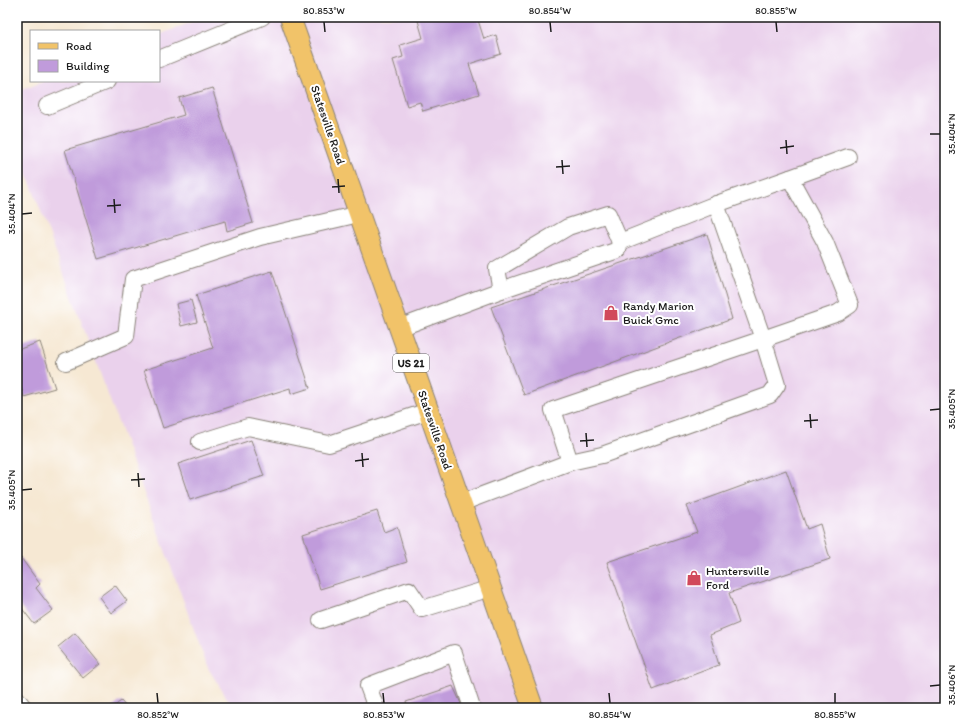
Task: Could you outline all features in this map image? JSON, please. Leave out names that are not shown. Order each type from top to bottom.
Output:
[{"type":"main road","name":"Statesville Road","points":[[290,17],[533,708]]},
{"type":"street","points":[[160,59],[262,17]]},
{"type":"street","points":[[47,106],[105,82]]},
{"type":"street","points":[[620,242],[716,204],[848,157]]},
{"type":"street","points":[[570,462],[553,410],[838,313],[850,305],[825,242],[790,178]]},
{"type":"street","points":[[461,503],[570,462],[602,455],[770,395],[777,384],[716,204]]},
{"type":"street","points":[[66,362],[126,336],[132,279],[260,237],[359,214]]},
{"type":"street","points":[[399,328],[501,290],[618,250],[620,242],[608,214],[568,227],[497,269],[501,290]]},
{"type":"street","points":[[200,442],[248,427],[329,444],[428,411]]},
{"type":"street","points":[[321,620],[409,590],[422,609],[491,588]]},
{"type":"street","points":[[376,708],[368,686],[454,653],[472,708]]},
{"type":"street","points":[[17,699],[24,708]]},
{"type":"shaded area","points":[[205,17],[945,17],[945,708],[233,708],[208,668],[17,146],[17,91],[40,82],[160,82],[160,35]]},
{"type":"building","points":[[417,17],[487,17],[478,20],[484,39],[496,35],[501,54],[469,64],[479,94],[423,111],[420,102],[407,106],[393,60],[403,57],[400,45],[423,38]]},
{"type":"building","points":[[525,17],[547,17],[527,23]]},
{"type":"building","points":[[212,88],[253,223],[227,231],[225,221],[98,259],[65,150],[184,115],[179,98]]},
{"type":"building","name":"Randy Marion Buick Gmc","points":[[707,234],[732,319],[524,395],[491,307]]},
{"type":"building","points":[[272,271],[310,388],[291,394],[290,388],[163,428],[144,370],[213,348],[196,295]]},
{"type":"building","points":[[191,300],[197,322],[181,326],[176,304]]},
{"type":"building","points":[[40,342],[55,388],[24,397],[17,374],[17,350]]},
{"type":"building","points":[[251,440],[264,476],[190,500],[178,464]]},
{"type":"building","name":"Huntersville Ford","points":[[786,470],[807,529],[820,524],[830,559],[729,593],[739,623],[710,635],[719,665],[653,690],[607,562],[697,532],[687,506]]},
{"type":"building","points":[[377,511],[384,532],[397,527],[407,562],[320,589],[303,534]]},
{"type":"building","points":[[21,558],[40,584],[36,588],[53,610],[34,624],[17,602],[17,561]]},
{"type":"building","points":[[115,585],[127,601],[111,613],[99,597]]},
{"type":"building","points":[[75,633],[100,664],[83,678],[58,647]]},
{"type":"building","points":[[453,686],[463,708],[408,708],[406,702]]},
{"type":"building","points":[[121,701],[127,708],[112,708]]},
{"type":"place","name":"Randy Marion Buick Gmc","points":[[611,313]]},
{"type":"place","name":"Huntersville Ford","points":[[694,578]]}]
